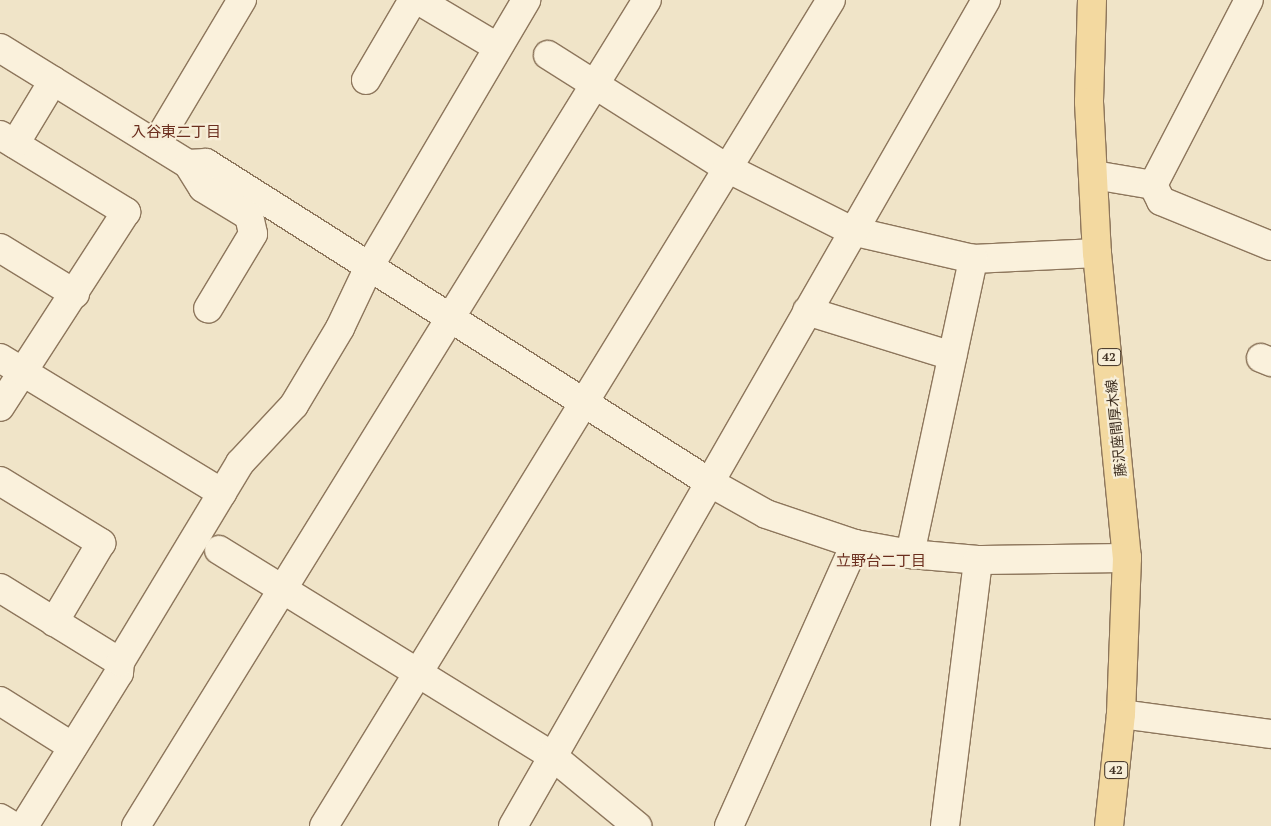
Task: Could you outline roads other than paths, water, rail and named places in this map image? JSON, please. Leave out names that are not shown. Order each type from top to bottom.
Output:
[{"type":"main road","name":"藤沢座間厚木線","points":[[1092,0],[1089,102],[1097,253],[1127,558],[1121,714],[1109,826]]},
{"type":"street","points":[[156,144],[242,0]]},
{"type":"street","points":[[366,80],[413,0]]},
{"type":"street","points":[[418,0],[497,47]]},
{"type":"street","points":[[24,826],[119,673],[120,662],[240,464],[294,405],[340,328],[369,267],[526,0]]},
{"type":"street","points":[[136,826],[647,0]]},
{"type":"street","points":[[324,826],[418,674],[581,401],[831,0]]},
{"type":"street","points":[[1153,185],[1249,0]]},
{"type":"street","points":[[513,826],[551,755],[852,231],[974,4]]},
{"type":"street","points":[[0,48],[188,164],[203,188],[249,216],[253,234],[208,309]]},
{"type":"street","points":[[548,55],[594,86],[727,168],[852,231],[973,258],[1097,253]]},
{"type":"street","points":[[11,365],[32,363],[126,212],[7,139],[53,81]]},
{"type":"street","points":[[188,164],[206,163],[708,482],[766,514],[855,544],[910,554],[978,560],[1127,558]]},
{"type":"street","points":[[1094,175],[1153,185]]},
{"type":"street","points":[[1153,185],[1161,201],[1271,246]]},
{"type":"street","points":[[0,248],[75,294]]},
{"type":"street","points":[[910,554],[973,258]]},
{"type":"street","points":[[807,311],[952,356]]},
{"type":"street","points":[[11,365],[222,493]]},
{"type":"street","points":[[0,408],[11,365]]},
{"type":"street","points":[[0,481],[101,543],[54,622]]},
{"type":"street","points":[[729,826],[855,544]]},
{"type":"street","points":[[219,550],[551,755],[637,826]]},
{"type":"street","points":[[945,826],[978,560]]},
{"type":"street","points":[[0,588],[120,662]]},
{"type":"street","points":[[0,701],[73,747]]},
{"type":"street","points":[[1121,714],[1271,734]]},
{"type":"street","points":[[0,818],[13,826]]},
{"type":"district","name":"入谷東二丁目","points":[[176,132]]},
{"type":"district","name":"立野台二丁目","points":[[881,561]]}]
